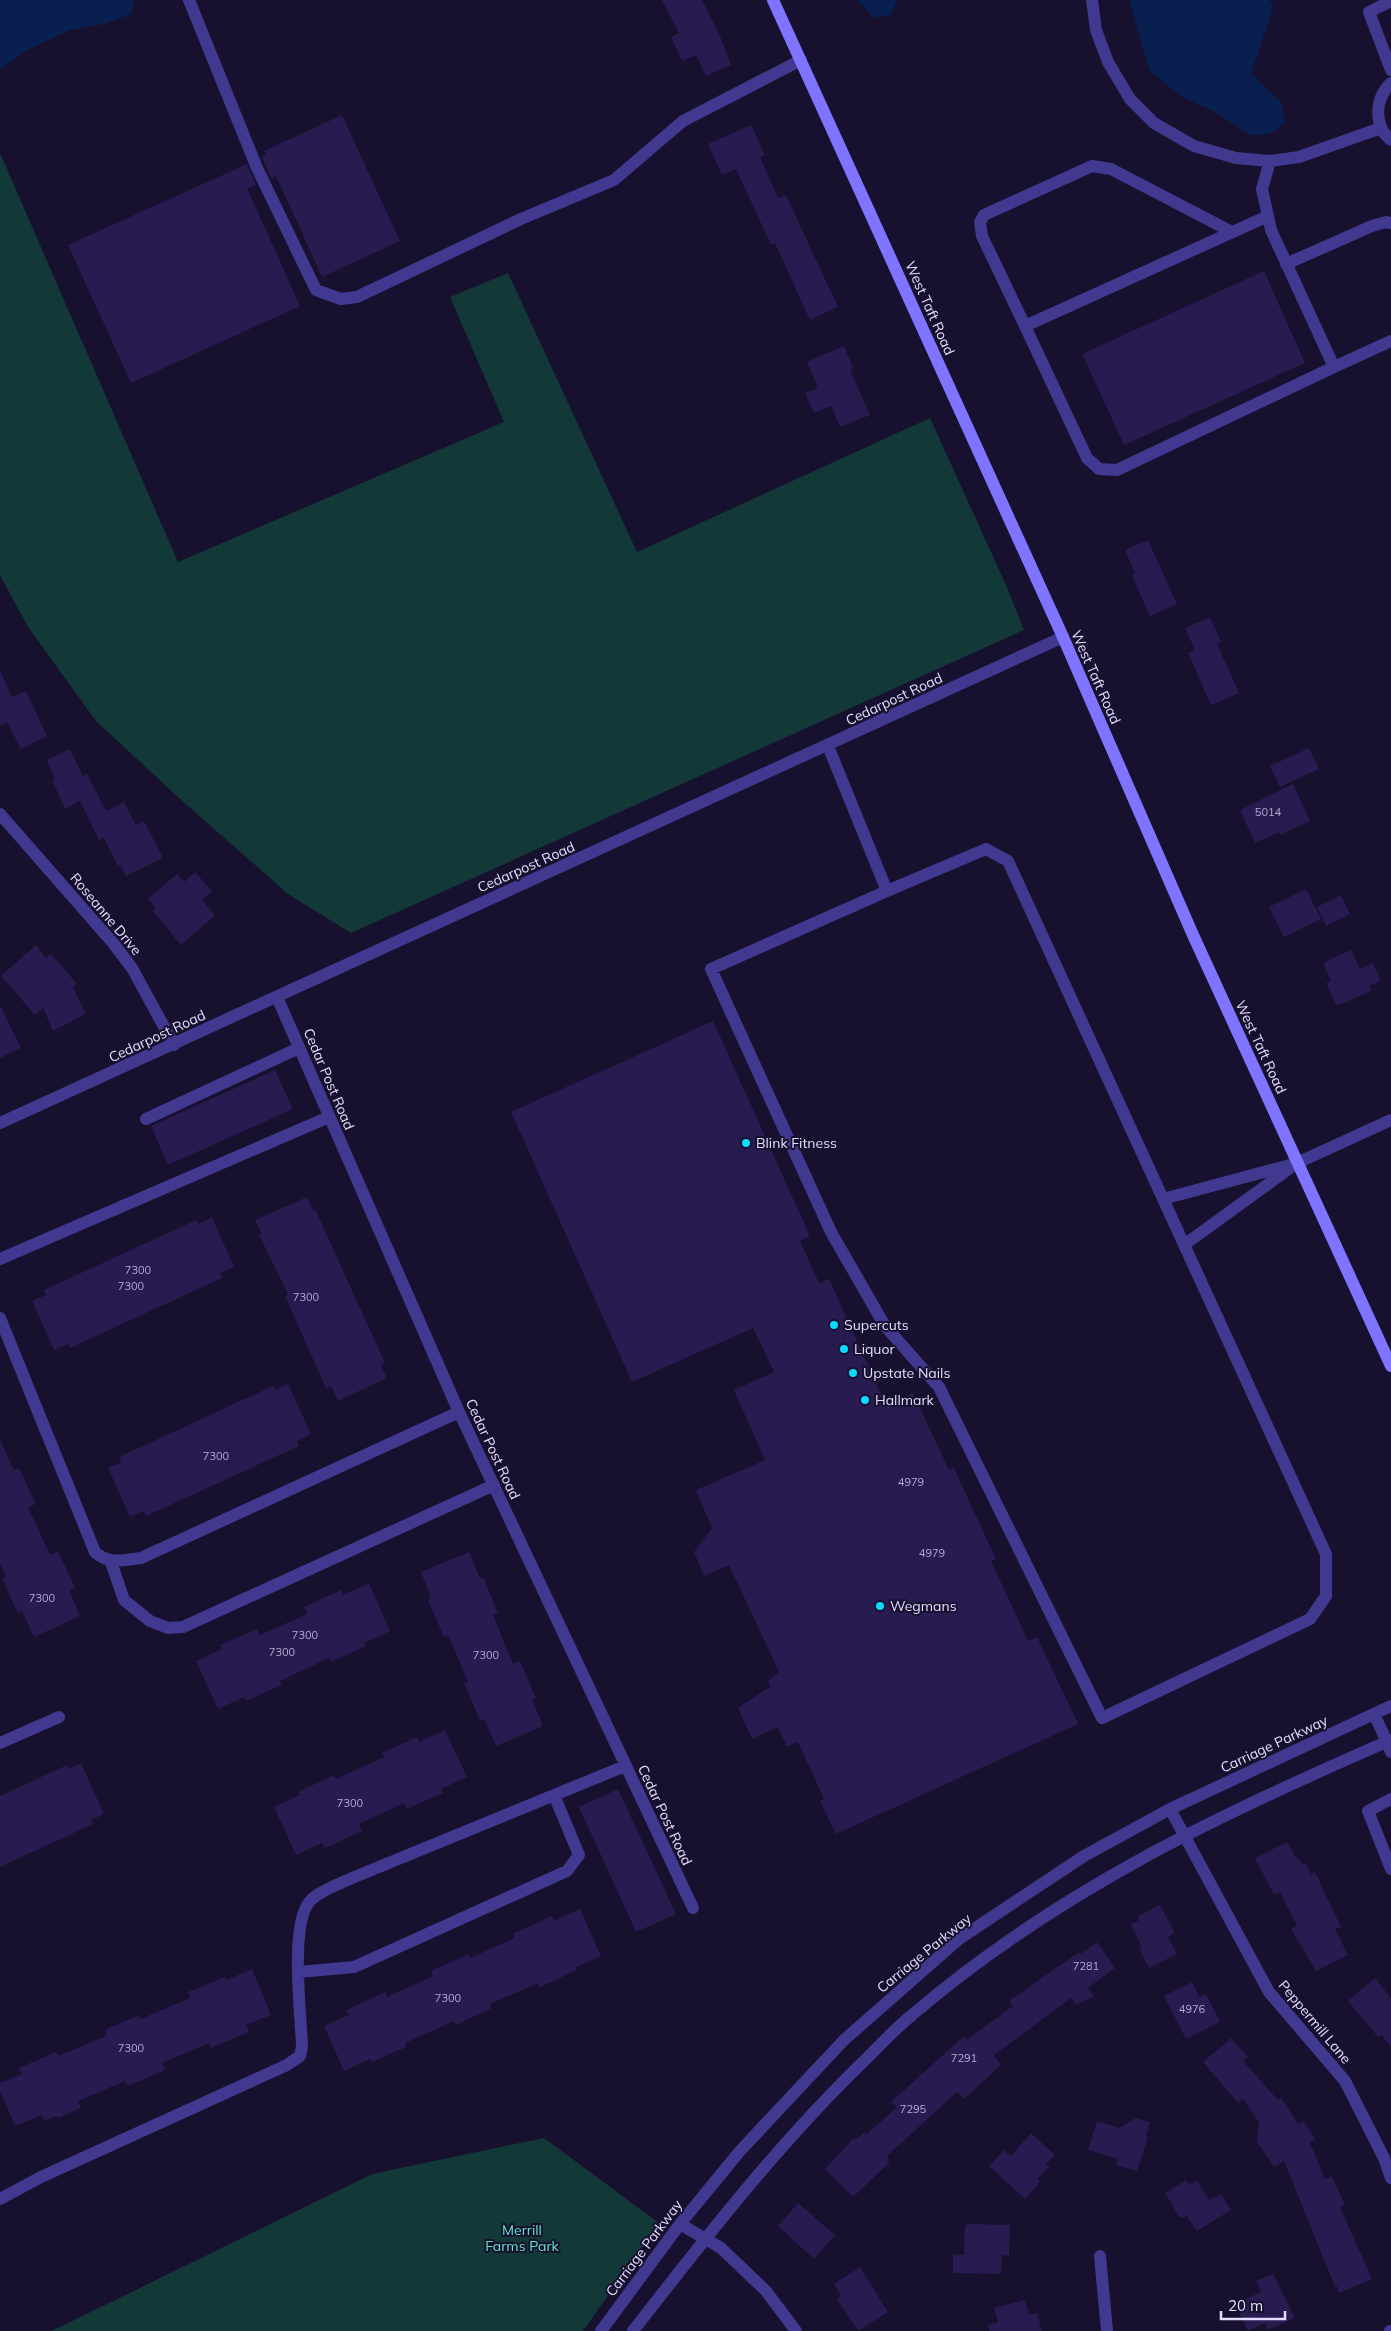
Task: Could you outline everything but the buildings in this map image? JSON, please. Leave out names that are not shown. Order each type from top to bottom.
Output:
[{"type":"main road","name":"West Taft Road","points":[[773,0],[1063,637],[1193,935],[1391,1366]]},
{"type":"street","points":[[189,0],[257,168],[316,290],[341,298],[357,297],[521,218],[614,180],[682,121],[801,60]]},
{"type":"street","points":[[1092,0],[1096,30],[1108,62],[1130,99],[1154,123],[1194,146],[1236,158],[1270,161],[1299,157],[1381,128]]},
{"type":"street","points":[[1391,1],[1369,12],[1391,70]]},
{"type":"street","points":[[1391,84],[1381,96],[1378,107],[1381,128],[1391,140]]},
{"type":"street","points":[[1270,161],[1262,189],[1271,230],[1334,367]]},
{"type":"street","points":[[1232,232],[1111,169],[1092,166],[984,214],[980,222],[982,236],[1087,458],[1099,469],[1117,470],[1391,341]]},
{"type":"street","points":[[1025,326],[1268,216]]},
{"type":"street","points":[[1286,264],[1372,226],[1386,222],[1391,223]]},
{"type":"street","name":"Cedarpost Road","points":[[0,1124],[1063,637]]},
{"type":"street","points":[[828,746],[886,891]]},
{"type":"street","name":"Roseanne Drive","points":[[0,814],[113,943],[132,968],[174,1045]]},
{"type":"street","points":[[986,849],[1008,861],[1326,1554],[1326,1596],[1310,1619],[1102,1718],[939,1387],[885,1326],[832,1232],[711,969],[886,891],[986,849]]},
{"type":"street","name":"Cedar Post Road","points":[[277,997],[459,1412],[693,1908]]},
{"type":"street","points":[[146,1119],[299,1048]]},
{"type":"street","points":[[0,1259],[329,1117]]},
{"type":"street","points":[[1162,1199],[1297,1163],[1391,1120]]},
{"type":"street","points":[[1184,1245],[1297,1163]]},
{"type":"street","points":[[0,1318],[95,1552],[111,1562],[141,1558],[459,1412]]},
{"type":"street","points":[[111,1562],[124,1600],[150,1621],[168,1628],[182,1627],[494,1485]]},
{"type":"street","name":"Carriage Parkway","points":[[601,2331],[680,2224],[740,2151],[844,2040],[959,1939],[1084,1856],[1170,1808],[1391,1706]]},
{"type":"street","points":[[633,2331],[705,2238],[820,2103],[910,2016],[983,1958],[1061,1904],[1184,1835],[1264,1795],[1390,1745],[1374,1714]]},
{"type":"street","points":[[0,1743],[59,1717]]},
{"type":"street","points":[[0,2199],[41,2177],[287,2065],[300,2056],[302,2047],[298,1946],[304,1911],[312,1899],[352,1878],[625,1766]]},
{"type":"street","points":[[299,1972],[354,1967],[567,1871],[579,1855],[554,1795]]},
{"type":"street","points":[[1391,1799],[1368,1812],[1391,1869]]},
{"type":"street","name":"Peppermill Lane","points":[[1170,1808],[1269,1992],[1345,2082],[1380,2150],[1391,2178]]},
{"type":"street","points":[[680,2224],[722,2248],[766,2291],[796,2331]]},
{"type":"street","points":[[1100,2256],[1107,2331]]},
{"type":"green space","points":[[0,153],[178,562],[504,422],[450,297],[508,273],[637,552],[930,418],[1006,585],[1024,630],[351,933],[288,894],[180,799],[96,721],[28,627],[0,575]]},
{"type":"green space","name":"Merrill Farms Park","points":[[544,2138],[659,2223],[583,2331],[52,2331],[372,2174]]},
{"type":"water","points":[[0,0],[134,0],[131,14],[105,24],[70,30],[24,52],[0,70]]},
{"type":"water","points":[[857,0],[897,0],[891,15],[874,18]]},
{"type":"water","points":[[1129,0],[1269,0],[1273,4],[1271,15],[1251,73],[1281,102],[1285,122],[1274,132],[1263,135],[1250,135],[1215,112],[1180,96],[1149,70]]},
{"type":"place","name":"Blink Fitness","points":[[746,1143]]},
{"type":"place","name":"Supercuts","points":[[834,1325]]},
{"type":"place","name":"Liquor","points":[[844,1349]]},
{"type":"place","name":"Upstate Nails","points":[[853,1373]]},
{"type":"place","name":"Hallmark","points":[[865,1400]]},
{"type":"place","name":"Wegmans","points":[[880,1606]]}]
